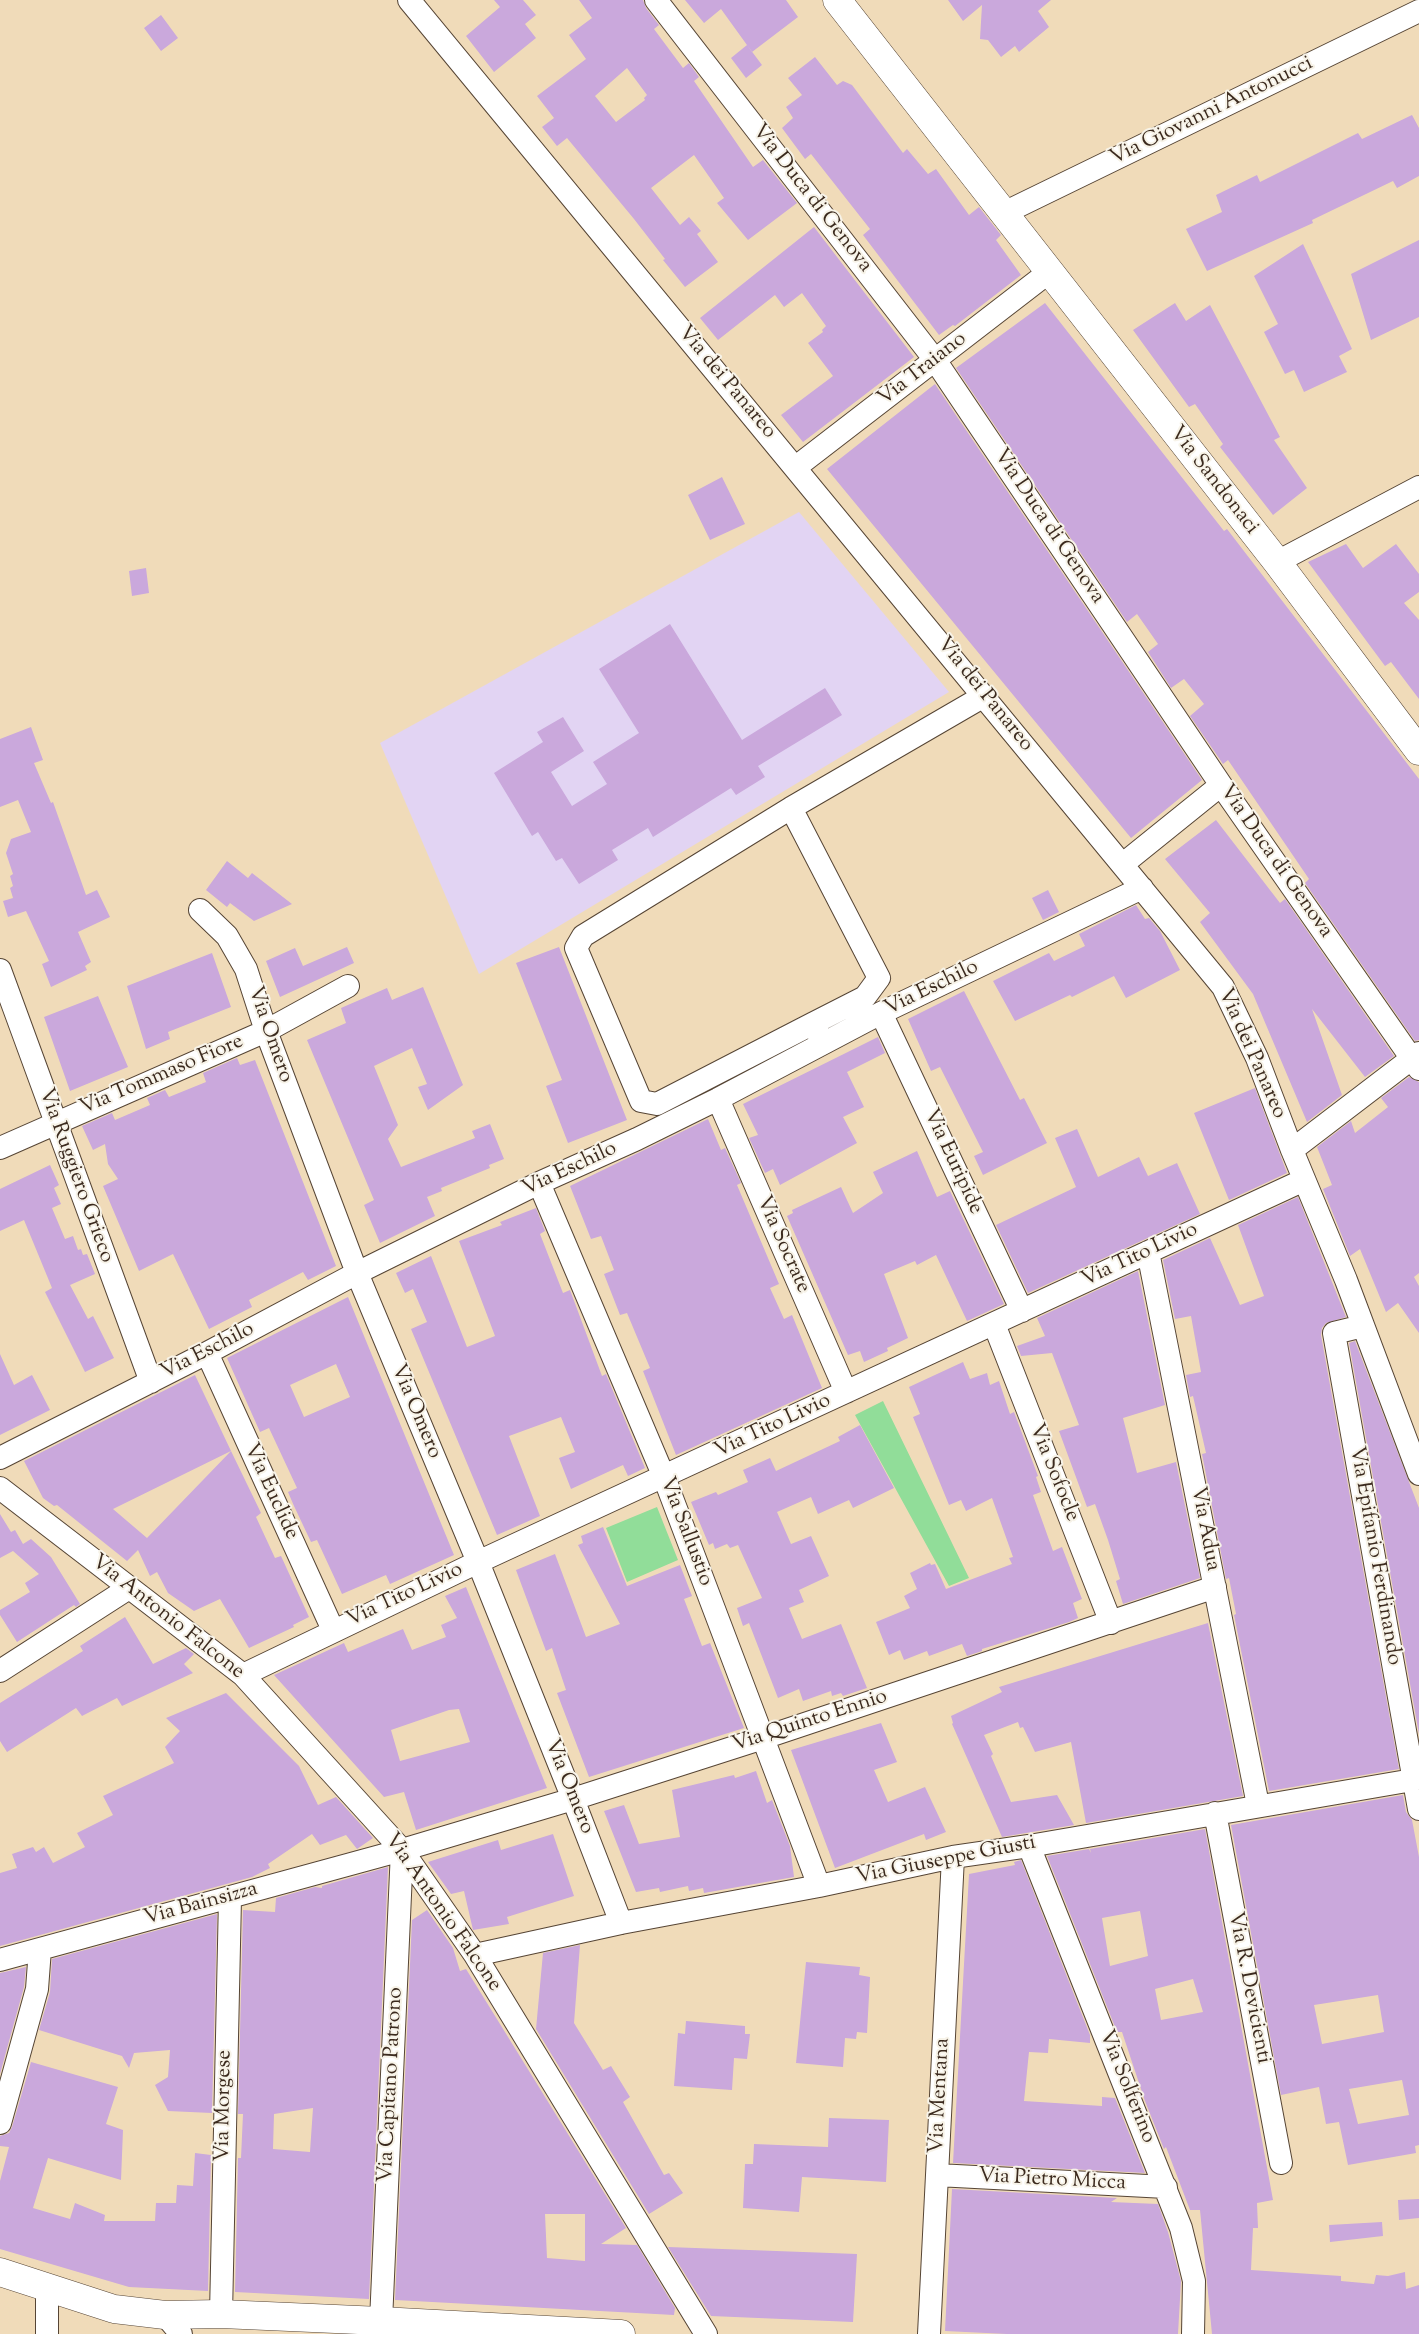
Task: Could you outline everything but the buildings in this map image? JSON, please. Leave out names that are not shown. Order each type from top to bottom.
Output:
[{"type":"main road","name":"Via Sandonaci","points":[[838,0],[1277,562],[1419,751]]},
{"type":"main road","points":[[0,2272],[47,2289],[173,2325],[221,2314],[621,2334]]},
{"type":"street","name":"Via dei Panareo","points":[[409,0],[1223,987],[1257,1058],[1363,1326],[1419,1474]]},
{"type":"street","name":"Via Duca di Genova","points":[[656,0],[936,360],[1221,785],[1417,1060]]},
{"type":"street","name":"Via Giovanni Antonucci","points":[[1004,213],[1419,11]]},
{"type":"street","name":"Via Traiano","points":[[796,468],[1049,272]]},
{"type":"street","points":[[1277,562],[1419,487]]},
{"type":"street","points":[[791,808],[879,978],[865,997],[657,1104],[641,1101],[576,948],[583,936],[791,808],[984,696]]},
{"type":"street","points":[[1123,864],[1221,785]]},
{"type":"street","name":"Via Eschilo","points":[[0,1458],[207,1353],[357,1273],[539,1183],[637,1139],[718,1099],[881,1013],[1142,888]]},
{"type":"street","name":"Via Omero","points":[[200,910],[227,936],[246,969],[266,1031],[357,1273],[478,1562],[621,1923]]},
{"type":"street","name":"Via Ruggiero Grieco","points":[[0,970],[150,1382]]},
{"type":"street","name":"Via Tommaso Fiore","points":[[0,1148],[55,1122],[266,1031],[348,986]]},
{"type":"street","name":"Via Euripide","points":[[881,1013],[1022,1311]]},
{"type":"street","points":[[814,1023],[822,1044]]},
{"type":"street","points":[[1292,1150],[1417,1060]]},
{"type":"street","name":"Via Socrate","points":[[718,1099],[846,1392]]},
{"type":"street","name":"Via Tito Livio","points":[[243,1675],[333,1630],[478,1562],[1304,1180]]},
{"type":"street","name":"Via Sallustio","points":[[539,1183],[664,1477],[819,1886]]},
{"type":"street","name":"Via Adua","points":[[1148,1252],[1215,1587],[1250,1776],[1258,1805]]},
{"type":"street","name":"Via Sofocle","points":[[994,1324],[1111,1623]]},
{"type":"street","name":"Via Epifanio Ferdinando","points":[[1363,1326],[1334,1333],[1416,1778],[1419,1809]]},
{"type":"street","name":"Via Euclide","points":[[207,1353],[333,1630]]},
{"type":"street","name":"Via Antonio Falcone","points":[[0,1488],[243,1675],[402,1850],[475,1956],[706,2334]]},
{"type":"street","name":"Via Quinto Ennio","points":[[402,1850],[573,1799],[763,1738],[1215,1587]]},
{"type":"street","points":[[0,1672],[129,1588]]},
{"type":"street","name":"Via Giuseppe Giusti","points":[[475,1956],[621,1923],[819,1886],[953,1857],[1028,1846],[1416,1778]]},
{"type":"street","name":"Via R. Devicienti","points":[[1215,1813],[1281,2163]]},
{"type":"street","name":"Via Solferino","points":[[1028,1846],[1181,2228],[1194,2281],[1193,2334]]},
{"type":"street","name":"Via Bainsizza","points":[[0,1960],[402,1850]]},
{"type":"street","name":"Via Capitano Patrono","points":[[381,2321],[402,1850]]},
{"type":"street","name":"Via Mentana","points":[[929,2334],[953,1857]]},
{"type":"street","name":"Via Morgese","points":[[221,2314],[230,1898]]},
{"type":"street","points":[[0,2123],[37,1989],[40,1949]]},
{"type":"street","name":"Via Pietro Micca","points":[[937,2175],[1166,2187]]},
{"type":"street","points":[[47,2289],[47,2334]]},
{"type":"shaded area","points":[[799,512],[949,692],[479,974],[380,743]]},
{"type":"green space","points":[[883,1401],[969,1578],[949,1586],[855,1415]]},
{"type":"green space","points":[[657,1507],[678,1560],[627,1582],[606,1528]]}]
